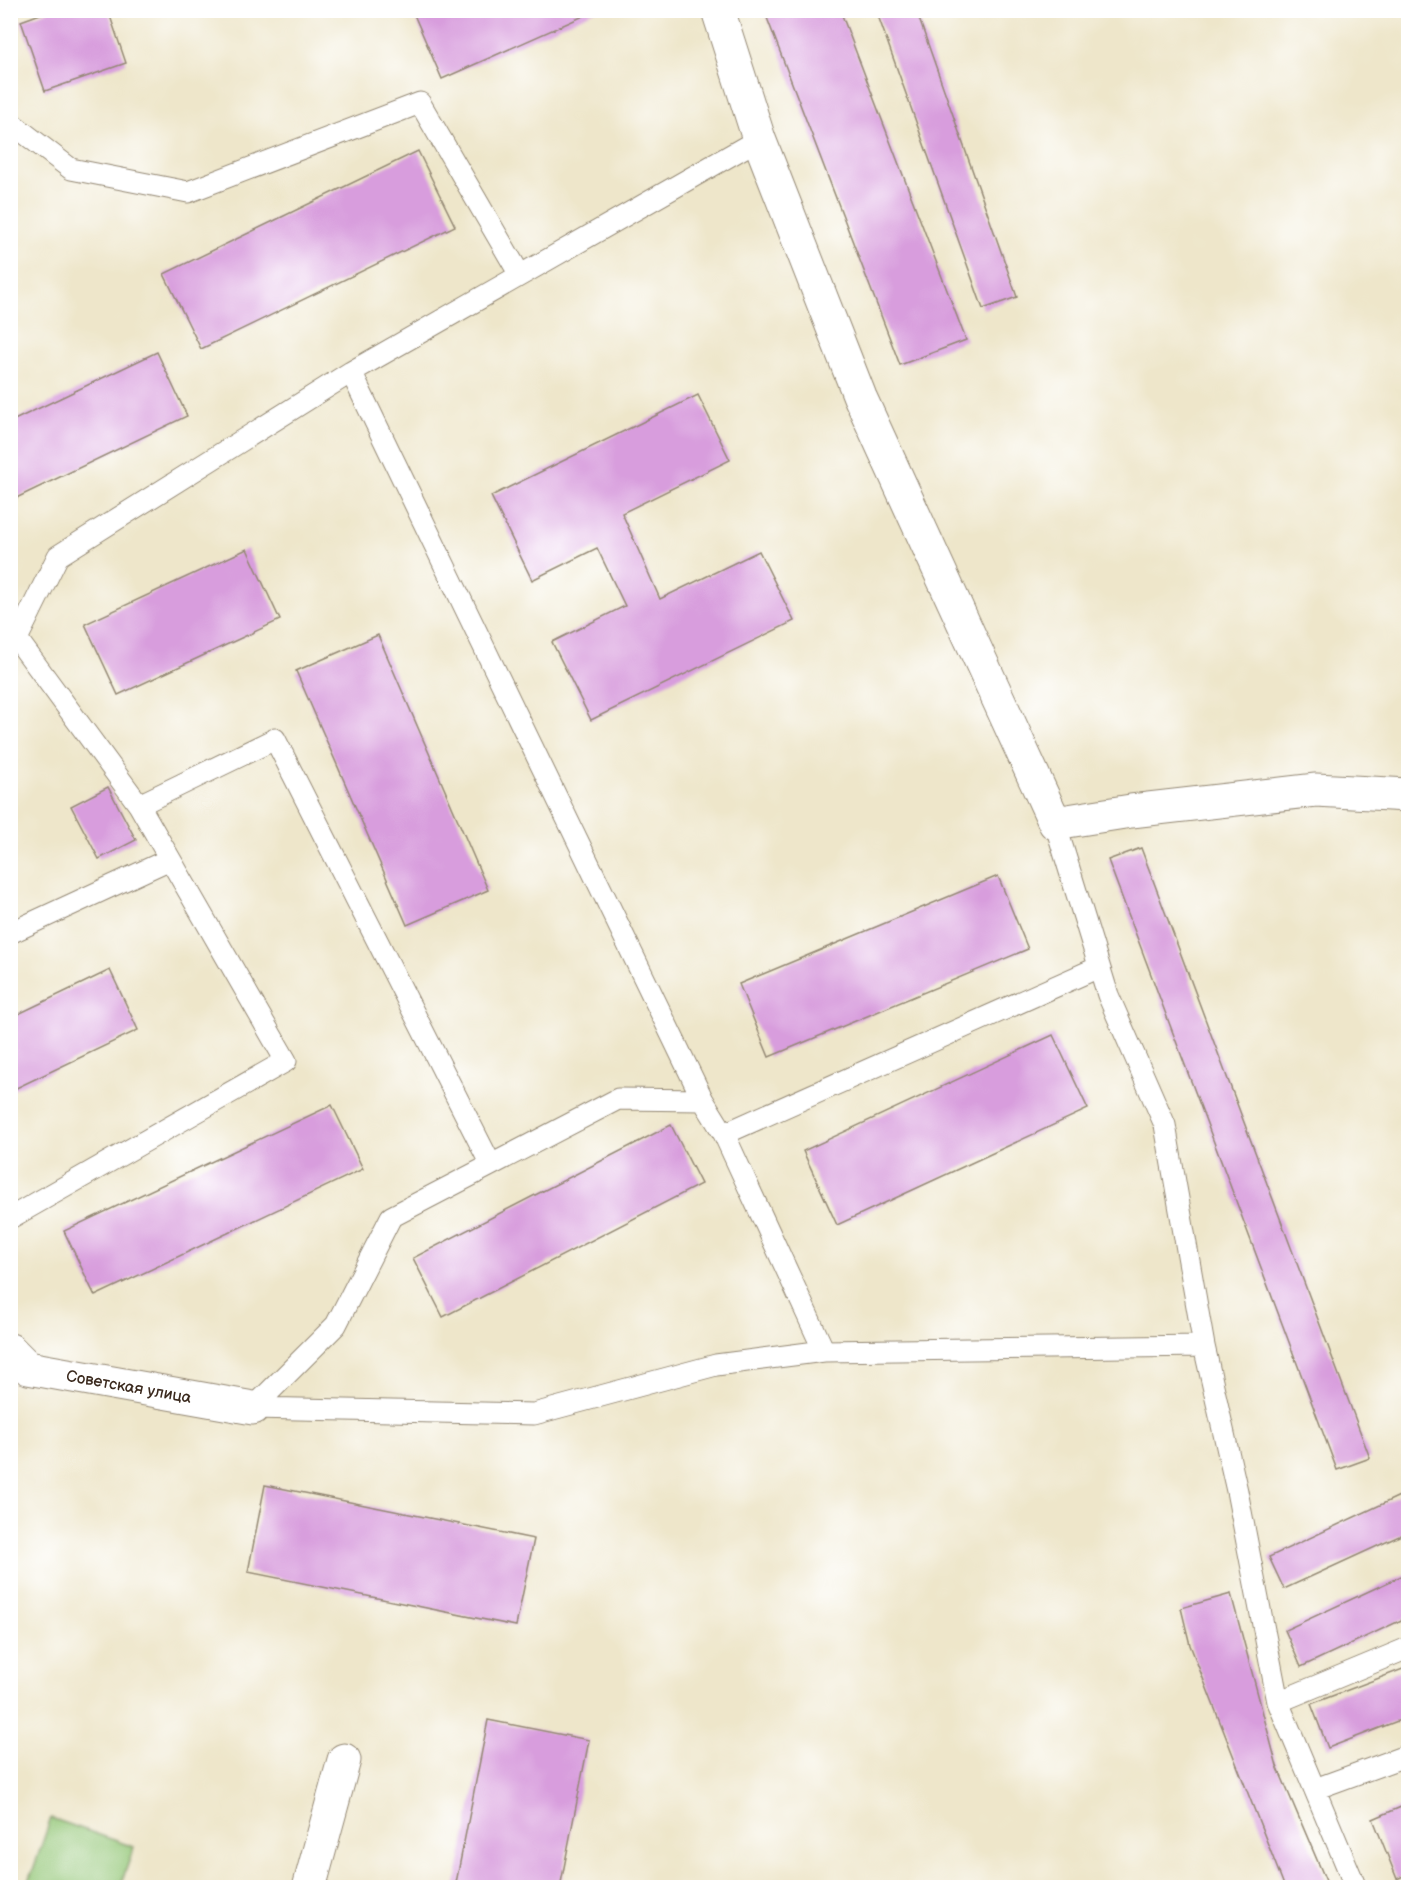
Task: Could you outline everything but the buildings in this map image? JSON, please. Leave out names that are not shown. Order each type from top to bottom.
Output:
[{"type":"street","points":[[718,10],[759,139],[860,397],[1054,823],[1131,811],[1316,790],[1408,795]]},
{"type":"street","name":"Советская улица","points":[[10,1350],[28,1368],[253,1408]]},
{"type":"street","points":[[309,1887],[344,1760]]},
{"type":"lane","points":[[10,122],[71,169],[188,192],[420,103],[520,275]]},
{"type":"lane","points":[[10,1218],[286,1061],[139,805],[14,640],[58,556],[351,372],[759,139]]},
{"type":"lane","points":[[351,372],[703,1100],[724,1134],[824,1351]]},
{"type":"lane","points":[[139,805],[275,739],[491,1165]]},
{"type":"lane","points":[[1054,823],[1107,995],[1165,1125],[1204,1346],[1237,1491],[1278,1702],[1356,1887]]},
{"type":"lane","points":[[10,933],[170,859]]},
{"type":"lane","points":[[724,1134],[1099,967]]},
{"type":"lane","points":[[253,1408],[336,1325],[391,1217],[618,1099],[703,1100]]},
{"type":"lane","points":[[253,1408],[534,1414],[716,1365],[824,1351],[1204,1346]]},
{"type":"lane","points":[[1278,1702],[1408,1648]]},
{"type":"lane","points":[[1315,1789],[1408,1755]]},
{"type":"green space","points":[[51,1818],[134,1847],[120,1887],[27,1887]]}]
